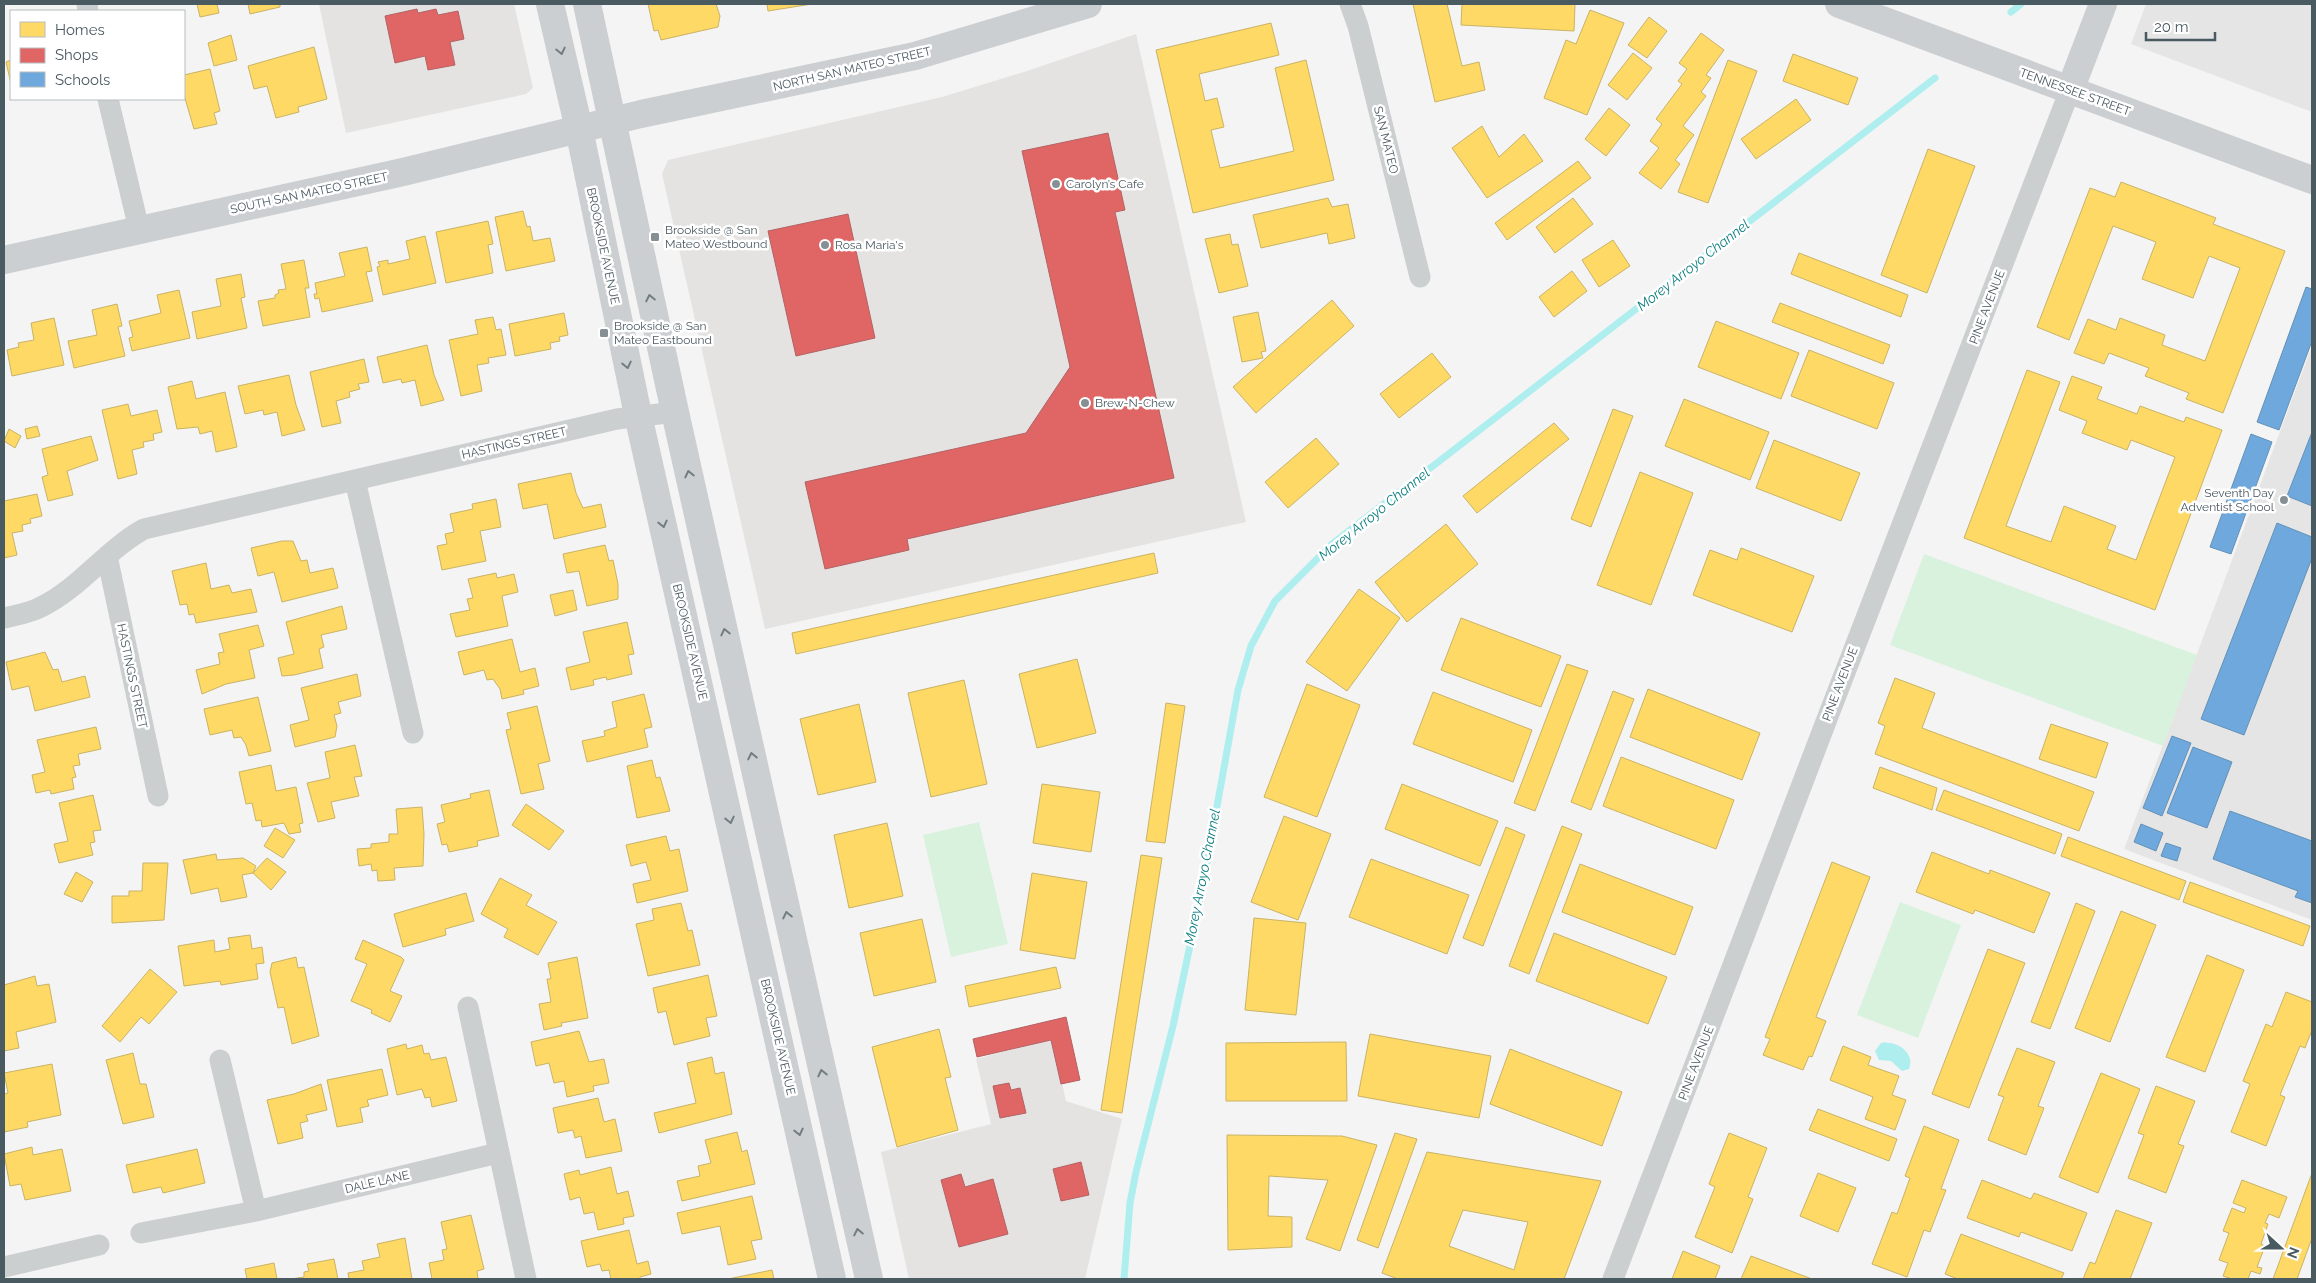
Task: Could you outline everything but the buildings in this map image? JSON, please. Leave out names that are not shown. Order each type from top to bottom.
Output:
[{"type":"main road","name":"BROOKSIDE AVENUE","points":[[550,4],[579,129],[638,415],[832,1279]]},
{"type":"main road","points":[[588,4],[675,412],[869,1279]]},
{"type":"main road","name":"NORTH SAN MATEO STREET","points":[[612,121],[915,56],[1088,4]]},
{"type":"main road","name":"TENNESSEE STREET","points":[[1839,4],[2312,180]]},
{"type":"main road","points":[[2070,90],[2103,4]]},
{"type":"main road","name":"SOUTH SAN MATEO STREET","points":[[4,260],[403,172],[612,121]]},
{"type":"street","name":"SAN MATEO","points":[[1350,4],[1360,36],[1420,278]]},
{"type":"street","name":"PINE AVENUE","points":[[1613,1279],[2070,90]]},
{"type":"street","points":[[108,100],[139,229]]},
{"type":"street","name":"HASTINGS STREET","points":[[4,618],[39,608],[62,595],[119,545],[144,529],[638,415],[675,412]]},
{"type":"street","points":[[355,480],[413,734]]},
{"type":"street","name":"HASTINGS STREET","points":[[107,556],[158,796]]},
{"type":"street","points":[[468,1007],[526,1279]]},
{"type":"street","points":[[220,1060],[256,1211]]},
{"type":"street","name":"DALE LANE","points":[[141,1233],[256,1211],[498,1153]]},
{"type":"street","points":[[4,1267],[99,1245]]},
{"type":"shaded area","points":[[319,4],[514,4],[533,88],[526,94],[346,133]]},
{"type":"shaded area","points":[[2146,4],[2312,4],[2312,112],[2131,44]]},
{"type":"shaded area","points":[[1136,34],[1246,522],[765,629],[662,174],[668,160],[942,97],[1024,72]]},
{"type":"shaded area","name":"Seventh Day Adventist School","points":[[2312,346],[2312,920],[2124,849]]},
{"type":"shaded area","points":[[1052,1039],[1066,1101],[1122,1119],[1085,1279],[909,1279],[881,1152],[991,1124],[976,1059]]},
{"type":"green space","points":[[1924,554],[2197,655],[2163,746],[1890,645]]},
{"type":"green space","points":[[979,822],[1008,944],[951,957],[923,835]]},
{"type":"green space","points":[[1900,902],[1961,925],[1918,1038],[1857,1015]]},
{"type":"water","points":[[1881,1043],[1892,1043],[1903,1048],[1910,1057],[1909,1069],[1902,1071],[1891,1061],[1879,1060],[1875,1051]]},
{"type":"waterway","name":"Morey Arroyo Channel","points":[[2011,12],[2021,4]]},
{"type":"waterway","name":"Morey Arroyo Channel","points":[[1124,1279],[1130,1203],[1173,1026],[1203,884],[1238,690],[1251,646],[1275,601],[1332,544],[1935,78]]},
{"type":"place","name":"Carolyn’s Cafe","points":[[1056,184]]},
{"type":"place","name":"Brookside @ San Mateo Westbound","points":[[655,237]]},
{"type":"place","name":"Rosa Maria's","points":[[825,245]]},
{"type":"place","name":"Brookside @ San Mateo Eastbound","points":[[604,333]]},
{"type":"place","name":"Brew-N-Chew","points":[[1085,403]]},
{"type":"place","name":"Seventh Day Adventist School","points":[[2284,500]]}]
